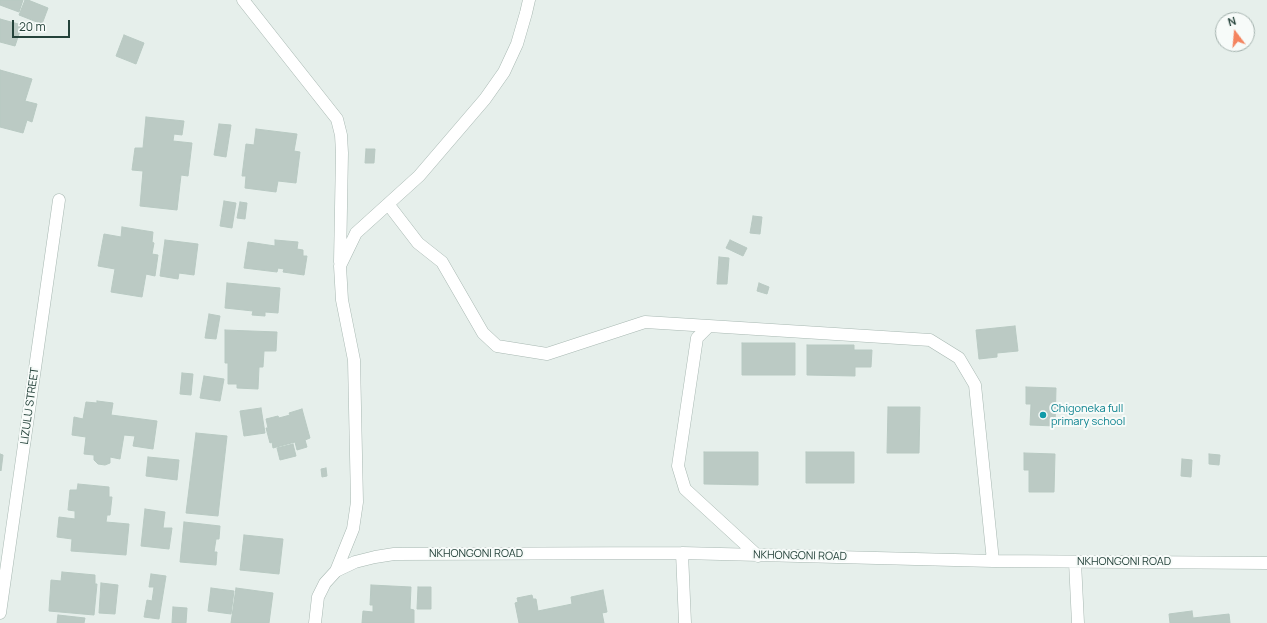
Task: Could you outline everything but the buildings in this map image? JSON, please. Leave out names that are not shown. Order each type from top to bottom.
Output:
[{"type":"street","points":[[243,0],[337,119],[341,135],[340,266],[342,300],[354,360],[357,502],[352,529],[336,571],[325,583],[318,597],[315,623]]},
{"type":"street","points":[[340,266],[356,233],[419,176],[485,99],[504,72],[517,44],[529,0]]},
{"type":"street","name":"LIZULU STREET","points":[[0,613],[59,200]]},
{"type":"street","points":[[388,204],[418,243],[442,262],[483,333],[497,346],[547,354],[646,322],[930,340],[959,358],[975,385],[993,561]]},
{"type":"street","points":[[709,326],[697,338],[678,466],[685,489],[758,556]]},
{"type":"street","points":[[682,553],[685,623]]},
{"type":"street","name":"NKHONGONI ROAD","points":[[336,571],[355,562],[394,554],[682,553],[993,561],[1267,563]]},
{"type":"street","points":[[1075,562],[1078,623]]},
{"type":"place","name":"Chigoneka full primary school","points":[[1043,415]]}]
